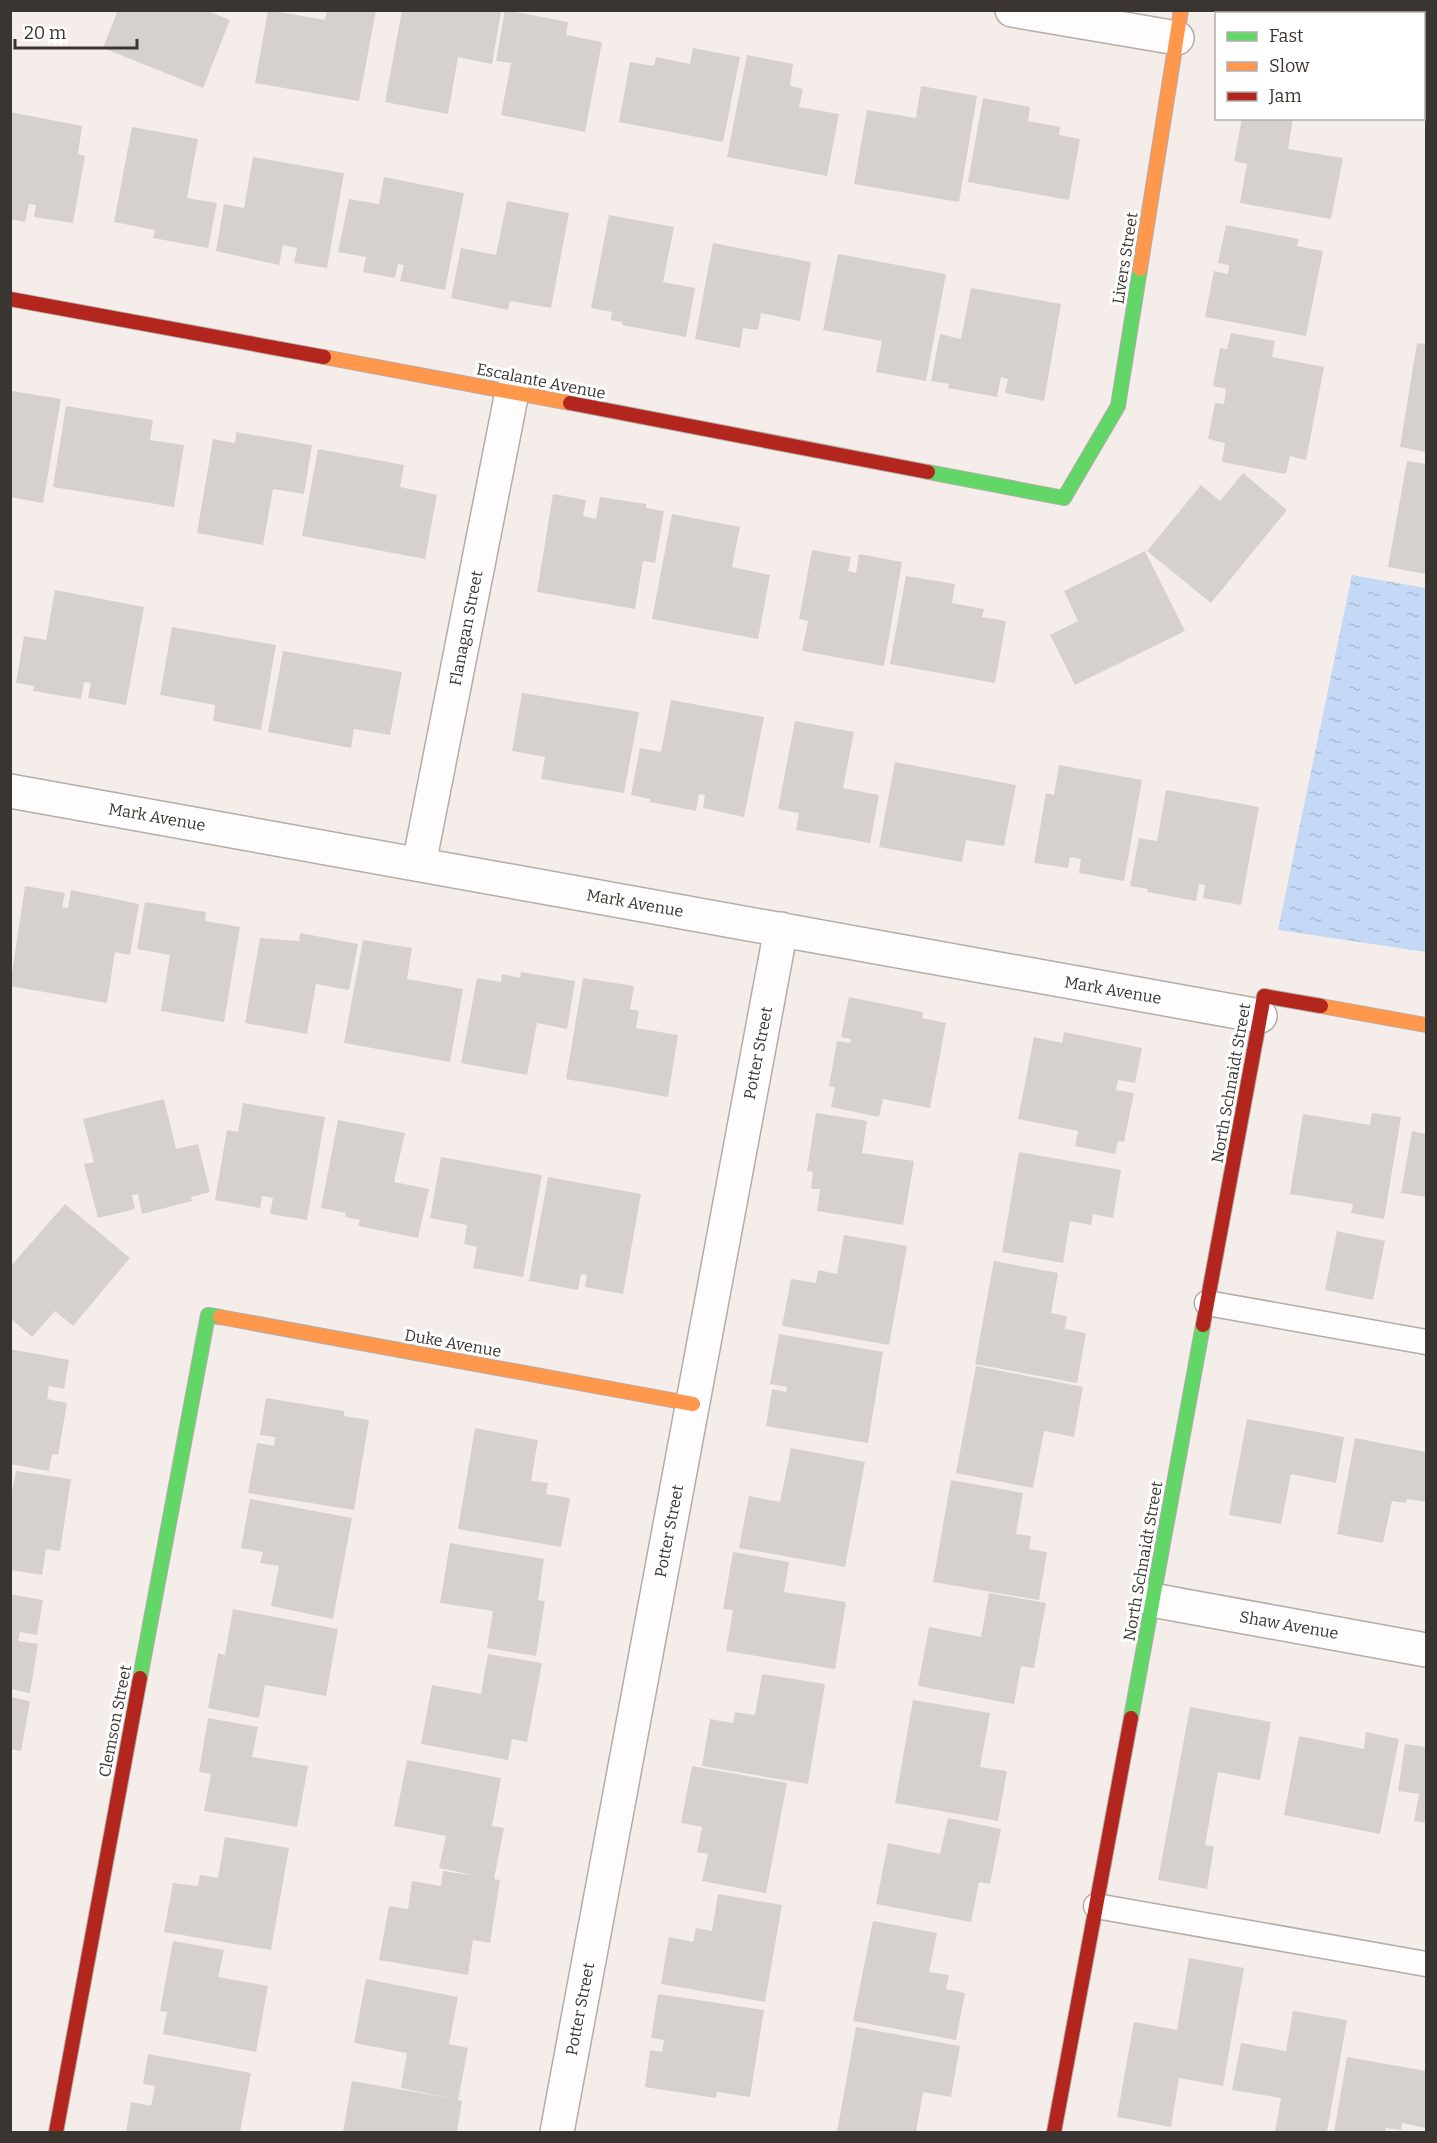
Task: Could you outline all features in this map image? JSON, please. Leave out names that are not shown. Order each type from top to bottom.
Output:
[{"type":"street","points":[[1012,10],[1179,24]]},
{"type":"street","name":"Livers Street","points":[[1064,498],[1118,406],[1179,24]]},
{"type":"street","name":"Escalante Avenue","points":[[10,299],[1064,498]]},
{"type":"street","name":"Flanagan Street","points":[[419,864],[512,392]]},
{"type":"street","name":"Mark Avenue","points":[[10,791],[781,929],[1262,1006],[1426,1025]]},
{"type":"street","name":"Potter Street","points":[[557,2133],[781,929]]},
{"type":"street","name":"North Schnaidt Street","points":[[1054,2133],[1262,1006]]},
{"type":"street","name":"Duke Avenue","points":[[208,1315],[693,1404]]},
{"type":"street","name":"Clemson Street","points":[[56,2133],[208,1315]]},
{"type":"street","name":"Shaw Avenue","points":[[1152,1600],[1426,1650]]},
{"type":"lane","points":[[1207,1303],[1426,1342]]},
{"type":"lane","points":[[1096,1906],[1426,1964]]},
{"type":"water","points":[[1352,575],[1426,588],[1426,952],[1278,930]]},
{"type":"building","points":[[118,10],[206,10],[230,20],[203,88],[103,48]]},
{"type":"building","points":[[268,10],[325,20],[327,10],[376,10],[359,101],[255,83]]},
{"type":"building","points":[[402,10],[501,12],[492,64],[458,57],[448,114],[385,102]]},
{"type":"building","points":[[505,10],[568,22],[566,35],[602,42],[585,132],[501,115],[511,63],[496,61]]},
{"type":"building","points":[[1262,10],[1306,10],[1316,12],[1262,12]]},
{"type":"building","points":[[693,48],[740,57],[723,142],[619,122],[630,62],[654,66],[656,57],[690,64]]},
{"type":"building","points":[[747,55],[793,64],[790,86],[803,89],[799,107],[839,114],[827,176],[727,157]]},
{"type":"building","points":[[921,86],[977,96],[959,202],[854,184],[867,110],[916,118]]},
{"type":"building","points":[[983,98],[1030,107],[1028,121],[1060,127],[1059,135],[1080,139],[1069,200],[968,182]]},
{"type":"building","points":[[10,112],[82,126],[78,154],[85,156],[73,223],[34,217],[36,205],[29,204],[25,222],[10,219]]},
{"type":"building","points":[[1242,120],[1293,120],[1288,149],[1343,158],[1331,219],[1240,203],[1247,164],[1234,161]]},
{"type":"building","points":[[132,127],[198,139],[187,198],[217,203],[208,248],[153,238],[155,230],[114,222]]},
{"type":"building","points":[[253,157],[344,173],[327,268],[294,263],[297,248],[283,245],[279,265],[216,251],[224,204],[244,208]]},
{"type":"building","points":[[384,177],[464,193],[445,290],[400,281],[404,265],[398,264],[395,278],[363,272],[366,257],[338,252],[349,199],[379,204]]},
{"type":"building","points":[[507,201],[569,213],[551,308],[510,301],[508,310],[451,298],[461,248],[496,255]]},
{"type":"building","points":[[609,215],[674,227],[663,282],[695,288],[686,337],[622,325],[622,322],[611,320],[612,312],[591,308]]},
{"type":"building","points":[[1226,225],[1299,239],[1297,246],[1323,251],[1306,336],[1205,317],[1214,271],[1228,274],[1229,265],[1218,263]]},
{"type":"building","points":[[713,243],[811,262],[800,321],[761,313],[758,330],[743,328],[740,348],[695,339]]},
{"type":"building","points":[[838,254],[946,274],[926,381],[876,372],[882,341],[823,330]]},
{"type":"building","points":[[971,288],[1061,304],[1044,401],[1005,393],[1008,379],[1001,377],[997,397],[948,388],[949,384],[931,381],[940,334],[961,339]]},
{"type":"building","points":[[1231,333],[1275,341],[1272,357],[1324,367],[1306,460],[1290,456],[1286,474],[1222,462],[1225,443],[1208,439],[1215,403],[1224,404],[1226,389],[1213,386],[1220,348],[1227,349]]},
{"type":"building","points":[[1417,343],[1426,344],[1426,452],[1400,447]]},
{"type":"building","points":[[12,391],[61,399],[43,503],[10,497]]},
{"type":"building","points":[[66,406],[153,420],[150,440],[184,445],[174,507],[53,487]]},
{"type":"building","points":[[236,432],[312,445],[304,494],[273,489],[263,545],[197,533],[213,439],[235,443]]},
{"type":"building","points":[[318,449],[404,465],[400,487],[437,495],[425,559],[302,536]]},
{"type":"building","points":[[1407,461],[1426,464],[1426,574],[1388,567]]},
{"type":"building","points":[[1243,473],[1287,510],[1211,603],[1147,551],[1201,485],[1220,501]]},
{"type":"building","points":[[553,494],[586,500],[583,516],[596,519],[600,497],[646,504],[646,508],[664,511],[655,563],[643,561],[635,609],[537,592]]},
{"type":"building","points":[[672,514],[740,527],[732,567],[770,575],[758,639],[652,619]]},
{"type":"building","points":[[812,550],[851,557],[848,571],[856,573],[859,554],[902,562],[884,666],[802,651],[808,621],[799,619]]},
{"type":"building","points":[[1145,551],[1185,631],[1075,685],[1050,635],[1078,621],[1064,591]]},
{"type":"building","points":[[906,576],[955,584],[952,603],[984,609],[982,617],[1006,621],[995,683],[890,664]]},
{"type":"building","points":[[55,590],[144,607],[126,705],[88,698],[91,683],[84,682],[81,699],[33,691],[34,686],[16,683],[24,636],[46,640]]},
{"type":"building","points":[[172,627],[276,645],[261,730],[213,721],[215,705],[160,695]]},
{"type":"building","points":[[283,651],[402,672],[390,735],[354,729],[351,748],[268,732]]},
{"type":"building","points":[[522,693],[639,712],[624,793],[541,779],[545,757],[512,751]]},
{"type":"building","points":[[671,700],[764,717],[744,817],[703,808],[705,795],[699,794],[696,811],[650,802],[650,799],[631,795],[640,748],[661,752]]},
{"type":"building","points":[[795,721],[854,732],[843,788],[879,795],[870,843],[796,830],[799,813],[778,809]]},
{"type":"building","points":[[895,762],[1016,785],[1004,846],[966,840],[962,862],[879,847]]},
{"type":"building","points":[[1059,765],[1142,780],[1124,881],[1079,873],[1081,859],[1070,857],[1068,868],[1034,863],[1046,793],[1054,795]]},
{"type":"building","points":[[1166,790],[1259,807],[1241,905],[1203,898],[1205,885],[1199,884],[1196,901],[1147,892],[1148,889],[1130,886],[1139,838],[1157,841]]},
{"type":"building","points":[[25,886],[65,893],[62,907],[68,908],[71,890],[139,904],[130,955],[115,952],[107,1003],[10,986]]},
{"type":"building","points":[[145,902],[206,912],[205,921],[240,927],[224,1022],[161,1011],[170,955],[137,949]]},
{"type":"building","points":[[300,933],[358,944],[349,990],[316,984],[307,1034],[245,1023],[260,938],[299,941]]},
{"type":"building","points":[[363,940],[412,948],[407,979],[463,989],[450,1062],[344,1043]]},
{"type":"building","points":[[521,972],[575,981],[567,1029],[537,1023],[527,1075],[461,1063],[477,978],[501,982],[502,974],[520,978]]},
{"type":"building","points":[[583,978],[634,986],[630,1009],[639,1011],[636,1028],[678,1035],[668,1097],[566,1079]]},
{"type":"building","points":[[849,997],[923,1012],[922,1018],[946,1023],[930,1108],[883,1099],[879,1117],[831,1107],[835,1087],[829,1086],[837,1041],[850,1043],[851,1039],[841,1037]]},
{"type":"building","points":[[1064,1032],[1142,1048],[1135,1083],[1118,1080],[1116,1090],[1134,1093],[1124,1142],[1118,1141],[1115,1154],[1075,1146],[1078,1131],[1018,1119],[1034,1037],[1062,1043]]},
{"type":"building","points":[[164,1099],[176,1149],[198,1144],[210,1192],[191,1197],[192,1201],[142,1214],[138,1194],[132,1195],[135,1209],[98,1218],[84,1164],[94,1162],[83,1119]]},
{"type":"building","points":[[243,1103],[325,1117],[307,1220],[270,1214],[273,1198],[262,1196],[260,1208],[215,1200],[227,1130],[238,1132]]},
{"type":"building","points":[[816,1113],[867,1121],[862,1153],[914,1161],[903,1225],[817,1211],[820,1189],[811,1189],[813,1172],[807,1171]]},
{"type":"building","points":[[1372,1113],[1401,1117],[1384,1219],[1351,1213],[1353,1204],[1290,1194],[1303,1114],[1370,1125]]},
{"type":"building","points":[[338,1120],[405,1133],[394,1182],[429,1189],[418,1238],[358,1226],[360,1220],[345,1217],[346,1213],[321,1208]]},
{"type":"building","points":[[1412,1131],[1426,1134],[1426,1197],[1401,1193]]},
{"type":"building","points":[[1019,1152],[1121,1170],[1113,1218],[1093,1214],[1091,1225],[1070,1221],[1063,1263],[1002,1252]]},
{"type":"building","points":[[441,1157],[542,1175],[523,1277],[473,1268],[477,1247],[464,1244],[467,1225],[430,1218]]},
{"type":"building","points":[[548,1177],[641,1194],[623,1294],[585,1287],[587,1275],[581,1274],[578,1290],[529,1281]]},
{"type":"building","points":[[65,1204],[130,1258],[73,1326],[55,1311],[32,1337],[10,1318],[10,1267]]},
{"type":"building","points":[[1337,1231],[1385,1241],[1373,1300],[1325,1290]]},
{"type":"building","points":[[844,1235],[907,1246],[889,1345],[782,1326],[791,1279],[816,1283],[818,1270],[837,1274]]},
{"type":"building","points":[[994,1261],[1058,1273],[1051,1313],[1067,1316],[1065,1329],[1086,1333],[1077,1383],[975,1364]]},
{"type":"building","points":[[779,1334],[883,1352],[868,1443],[766,1426],[772,1389],[786,1392],[787,1387],[770,1384]]},
{"type":"building","points":[[10,1349],[69,1360],[64,1389],[49,1386],[47,1399],[67,1403],[58,1455],[52,1454],[49,1471],[10,1464]]},
{"type":"building","points":[[976,1366],[1083,1387],[1074,1437],[1044,1431],[1033,1488],[956,1473]]},
{"type":"building","points":[[266,1398],[344,1411],[344,1416],[369,1420],[354,1510],[248,1493],[257,1443],[274,1446],[275,1437],[260,1435]]},
{"type":"building","points":[[1247,1419],[1344,1437],[1336,1483],[1291,1474],[1281,1524],[1229,1515]]},
{"type":"building","points":[[475,1428],[538,1440],[531,1481],[548,1483],[546,1494],[570,1498],[561,1547],[458,1529]]},
{"type":"building","points":[[1355,1438],[1426,1452],[1426,1502],[1407,1499],[1406,1503],[1392,1501],[1383,1543],[1337,1534]]},
{"type":"building","points":[[791,1448],[865,1462],[845,1567],[739,1548],[749,1496],[780,1502]]},
{"type":"building","points":[[16,1471],[71,1479],[60,1551],[46,1549],[42,1575],[10,1570],[10,1502]]},
{"type":"building","points":[[951,1480],[1023,1493],[1016,1534],[1031,1536],[1029,1549],[1047,1552],[1039,1600],[933,1582]]},
{"type":"building","points":[[250,1499],[352,1518],[333,1619],[271,1606],[279,1566],[260,1563],[263,1552],[241,1548]]},
{"type":"building","points":[[450,1543],[544,1559],[538,1600],[545,1601],[536,1656],[487,1648],[493,1611],[440,1603]]},
{"type":"building","points":[[733,1552],[789,1562],[784,1592],[846,1602],[835,1669],[726,1651],[733,1610],[723,1609]]},
{"type":"building","points":[[989,1593],[1046,1603],[1034,1668],[1021,1666],[1014,1704],[918,1686],[929,1627],[981,1637]]},
{"type":"building","points":[[10,1594],[43,1600],[37,1635],[20,1632],[18,1641],[38,1644],[30,1693],[10,1689]]},
{"type":"building","points":[[233,1609],[338,1629],[326,1696],[265,1685],[259,1718],[208,1708],[218,1653],[225,1655]]},
{"type":"building","points":[[488,1654],[542,1663],[527,1742],[512,1739],[508,1760],[421,1744],[432,1685],[481,1694]]},
{"type":"building","points":[[762,1674],[825,1684],[808,1784],[702,1766],[710,1719],[733,1723],[735,1712],[755,1715]]},
{"type":"building","points":[[10,1697],[30,1701],[21,1751],[10,1749]]},
{"type":"building","points":[[913,1700],[990,1713],[980,1767],[1007,1771],[998,1821],[895,1803]]},
{"type":"building","points":[[1190,1707],[1271,1722],[1260,1780],[1218,1772],[1205,1845],[1214,1846],[1207,1889],[1158,1880]]},
{"type":"building","points":[[208,1718],[258,1727],[252,1757],[308,1766],[297,1827],[204,1811],[211,1774],[199,1772]]},
{"type":"building","points":[[1366,1732],[1399,1739],[1380,1834],[1284,1815],[1299,1736],[1364,1749]]},
{"type":"building","points":[[1405,1744],[1426,1747],[1426,1823],[1414,1821],[1419,1794],[1398,1791]]},
{"type":"building","points":[[407,1760],[501,1778],[492,1826],[504,1828],[494,1879],[500,1880],[490,1943],[473,1940],[468,1975],[379,1960],[389,1906],[408,1909],[412,1881],[441,1886],[443,1871],[478,1876],[439,1868],[446,1836],[394,1826]]},
{"type":"building","points":[[692,1766],[787,1783],[766,1893],[702,1881],[708,1854],[697,1852],[702,1827],[681,1823]]},
{"type":"building","points":[[948,1818],[1001,1829],[990,1884],[979,1882],[971,1922],[876,1904],[888,1843],[940,1854]]},
{"type":"building","points":[[225,1837],[289,1848],[271,1950],[164,1932],[173,1883],[198,1886],[200,1875],[218,1878]]},
{"type":"building","points":[[718,1894],[782,1905],[765,2002],[661,1984],[669,1937],[693,1942],[696,1928],[712,1931]]},
{"type":"building","points":[[873,1921],[937,1933],[929,1972],[949,1975],[946,1989],[965,1993],[956,2040],[853,2021]]},
{"type":"building","points":[[173,1941],[224,1950],[218,1977],[268,1986],[256,2052],[163,2034],[167,2012],[160,2011]]},
{"type":"building","points":[[1189,1958],[1244,1968],[1223,2086],[1179,2078],[1171,2127],[1117,2117],[1134,2022],[1177,2030]]},
{"type":"building","points":[[366,1979],[458,1997],[449,2044],[468,2048],[458,2100],[462,2101],[457,2132],[343,2132],[352,2081],[455,2099],[401,2088],[407,2053],[354,2043]]},
{"type":"building","points":[[658,1994],[764,2010],[750,2097],[717,2092],[716,2098],[645,2087],[650,2050],[662,2052],[664,2040],[651,2038]]},
{"type":"building","points":[[1293,2011],[1347,2020],[1327,2132],[1275,2132],[1281,2098],[1232,2090],[1241,2043],[1286,2051]]},
{"type":"building","points":[[856,2027],[960,2046],[951,2097],[923,2092],[916,2132],[837,2132]]},
{"type":"building","points":[[148,2054],[251,2073],[240,2132],[126,2132],[131,2102],[151,2106],[155,2086],[143,2084]]},
{"type":"building","points":[[1347,2057],[1426,2071],[1426,2128],[1402,2123],[1401,2130],[1386,2128],[1385,2132],[1334,2132]]},
{"type":"traffic: fast","points":[[928,472],[1064,498],[1118,406],[1140,269]]},
{"type":"traffic: fast","points":[[140,1678],[208,1315],[220,1317]]},
{"type":"traffic: fast","points":[[1131,1718],[1203,1325]]},
{"type":"traffic: slow","points":[[1140,269],[1181,10]]},
{"type":"traffic: slow","points":[[324,357],[570,403]]},
{"type":"traffic: slow","points":[[1321,1006],[1426,1025]]},
{"type":"traffic: slow","points":[[220,1317],[693,1404]]},
{"type":"traffic: jam","points":[[10,299],[324,357]]},
{"type":"traffic: jam","points":[[570,403],[928,472]]},
{"type":"traffic: jam","points":[[1203,1325],[1264,996],[1321,1006]]},
{"type":"traffic: jam","points":[[56,2132],[140,1678]]},
{"type":"traffic: jam","points":[[1054,2132],[1131,1718]]}]
